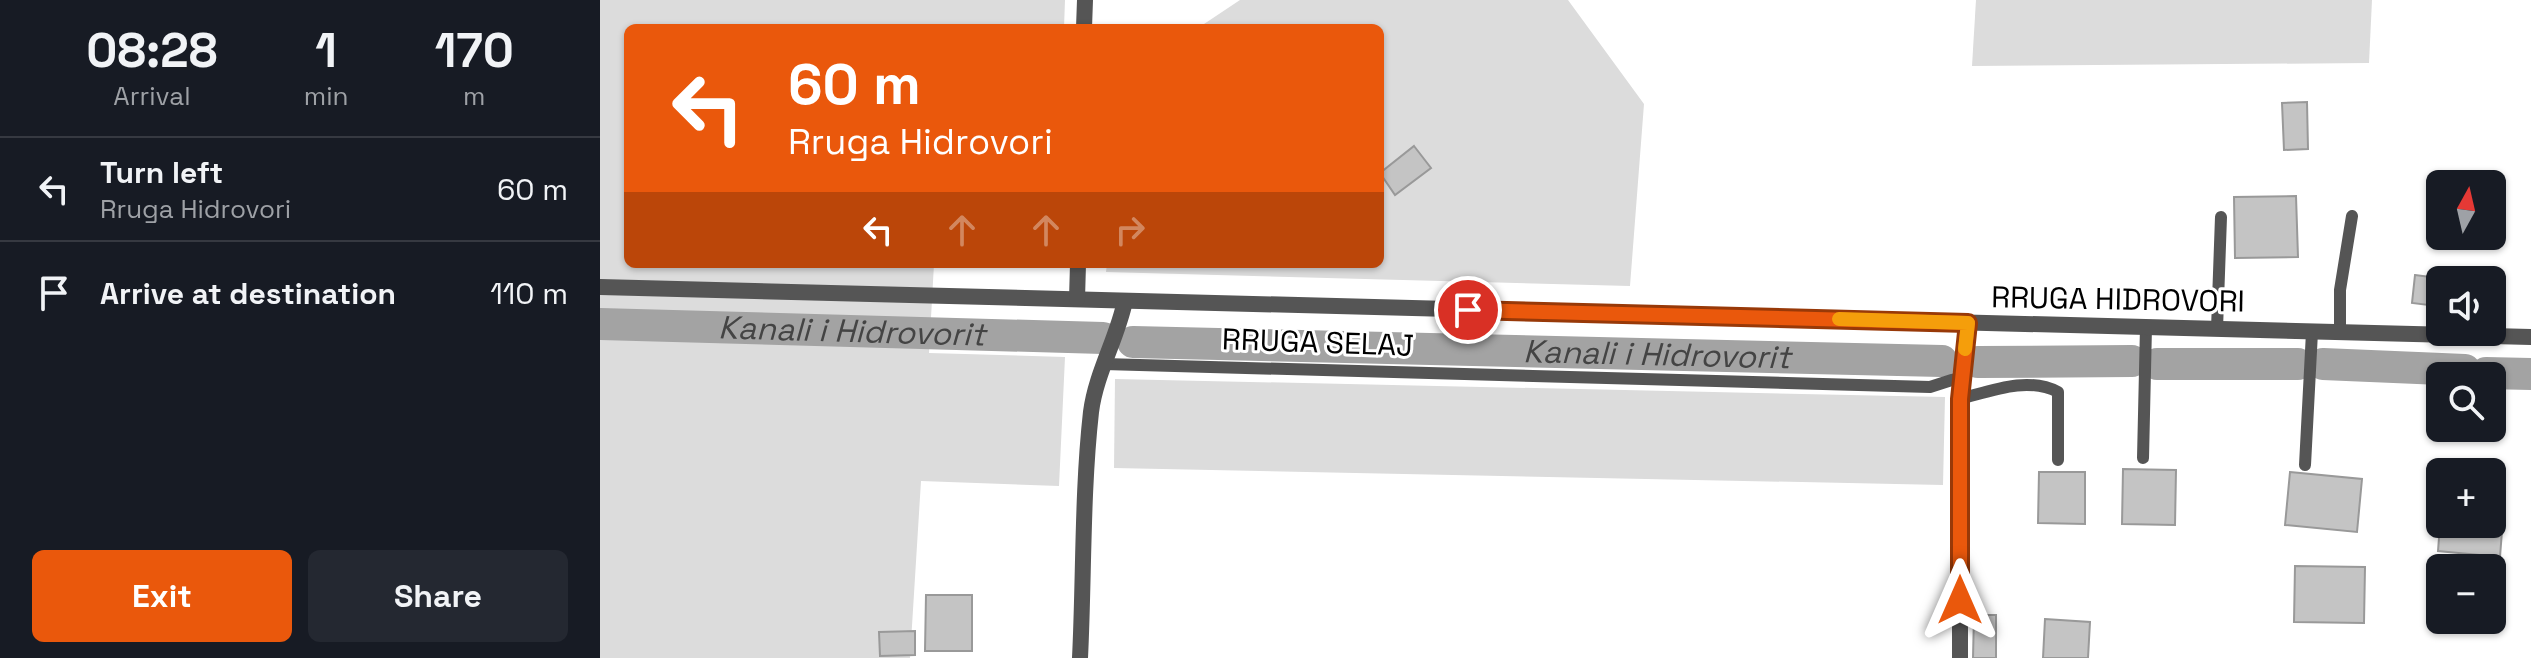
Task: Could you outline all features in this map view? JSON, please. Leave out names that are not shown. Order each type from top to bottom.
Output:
[{"type":"street","points":[[1084,24],[1085,0]]},
{"type":"street","points":[[1077,299],[1078,268]]},
{"type":"street","name":"RRUGA HIDROVORI","points":[[600,287],[2531,337]]},
{"type":"street","points":[[1080,658],[1091,412],[1104,364],[1119,331],[1125,301]]},
{"type":"street","points":[[1960,658],[1960,399],[1968,323]]},
{"type":"lane","points":[[2340,332],[2340,290],[2352,216]]},
{"type":"lane","points":[[2217,329],[2221,217]]},
{"type":"lane","points":[[2143,458],[2146,327]]},
{"type":"lane","points":[[2305,465],[2312,332]]},
{"type":"lane","name":"RRUGA SELAJ","points":[[1104,364],[1930,387],[1961,377]]},
{"type":"lane","points":[[1960,399],[2028,385],[2058,392],[2058,460]]},
{"type":"shaded area","points":[[600,0],[1065,0],[1064,24],[624,24],[624,268],[934,268],[929,353],[1065,357],[1059,486],[921,481],[910,658],[600,658]]},
{"type":"shaded area","points":[[1240,0],[1568,0],[1644,104],[1630,286],[1106,272],[1106,268],[1384,268],[1384,24],[1204,24]]},
{"type":"shaded area","points":[[1976,0],[2372,0],[2369,63],[1972,66]]},
{"type":"shaded area","points":[[1115,379],[1945,397],[1943,485],[1114,468]]},
{"type":"building","points":[[2307,102],[2308,149],[2284,150],[2282,103]]},
{"type":"building","points":[[1414,146],[1431,168],[1395,195],[1384,179],[1384,170]]},
{"type":"building","points":[[2296,196],[2298,257],[2235,258],[2234,197]]},
{"type":"building","points":[[2415,275],[2426,276],[2426,305],[2412,303]]},
{"type":"building","points":[[2123,469],[2176,470],[2175,525],[2122,524]]},
{"type":"building","points":[[2039,472],[2085,472],[2085,524],[2038,523]]},
{"type":"building","points":[[2290,472],[2362,479],[2357,532],[2285,525]]},
{"type":"building","points":[[2439,538],[2501,538],[2500,554],[2438,551]]},
{"type":"building","points":[[2295,566],[2365,567],[2364,623],[2294,622]]},
{"type":"building","points":[[926,595],[972,595],[972,651],[925,651]]},
{"type":"building","points":[[1974,615],[1996,615],[1996,658],[1973,658]]},
{"type":"building","points":[[2045,619],[2090,622],[2088,658],[2043,658]]},
{"type":"building","points":[[915,631],[915,655],[880,656],[879,632]]},
{"type":"waterway","name":"Kanali i Hidrovorit","points":[[600,324],[1103,338]]},
{"type":"waterway","name":"Kanali i Hidrovorit","points":[[1133,342],[1942,361]]},
{"type":"waterway","name":"Kanali i Hidrovorit","points":[[1978,362],[2132,361]]},
{"type":"waterway","name":"Kanali i Hidrovorit","points":[[2157,364],[2298,364]]},
{"type":"waterway","name":"Kanali i Hidrovorit","points":[[2323,364],[2426,368]]},
{"type":"waterway","name":"Kanali i Hidrovorit","points":[[2506,373],[2531,374]]},
{"type":"slow traffic","points":[[1839,319],[1968,323],[1965,349]]},
{"type":"route","points":[[1468,310],[1968,323],[1960,399],[1960,600]]}]
